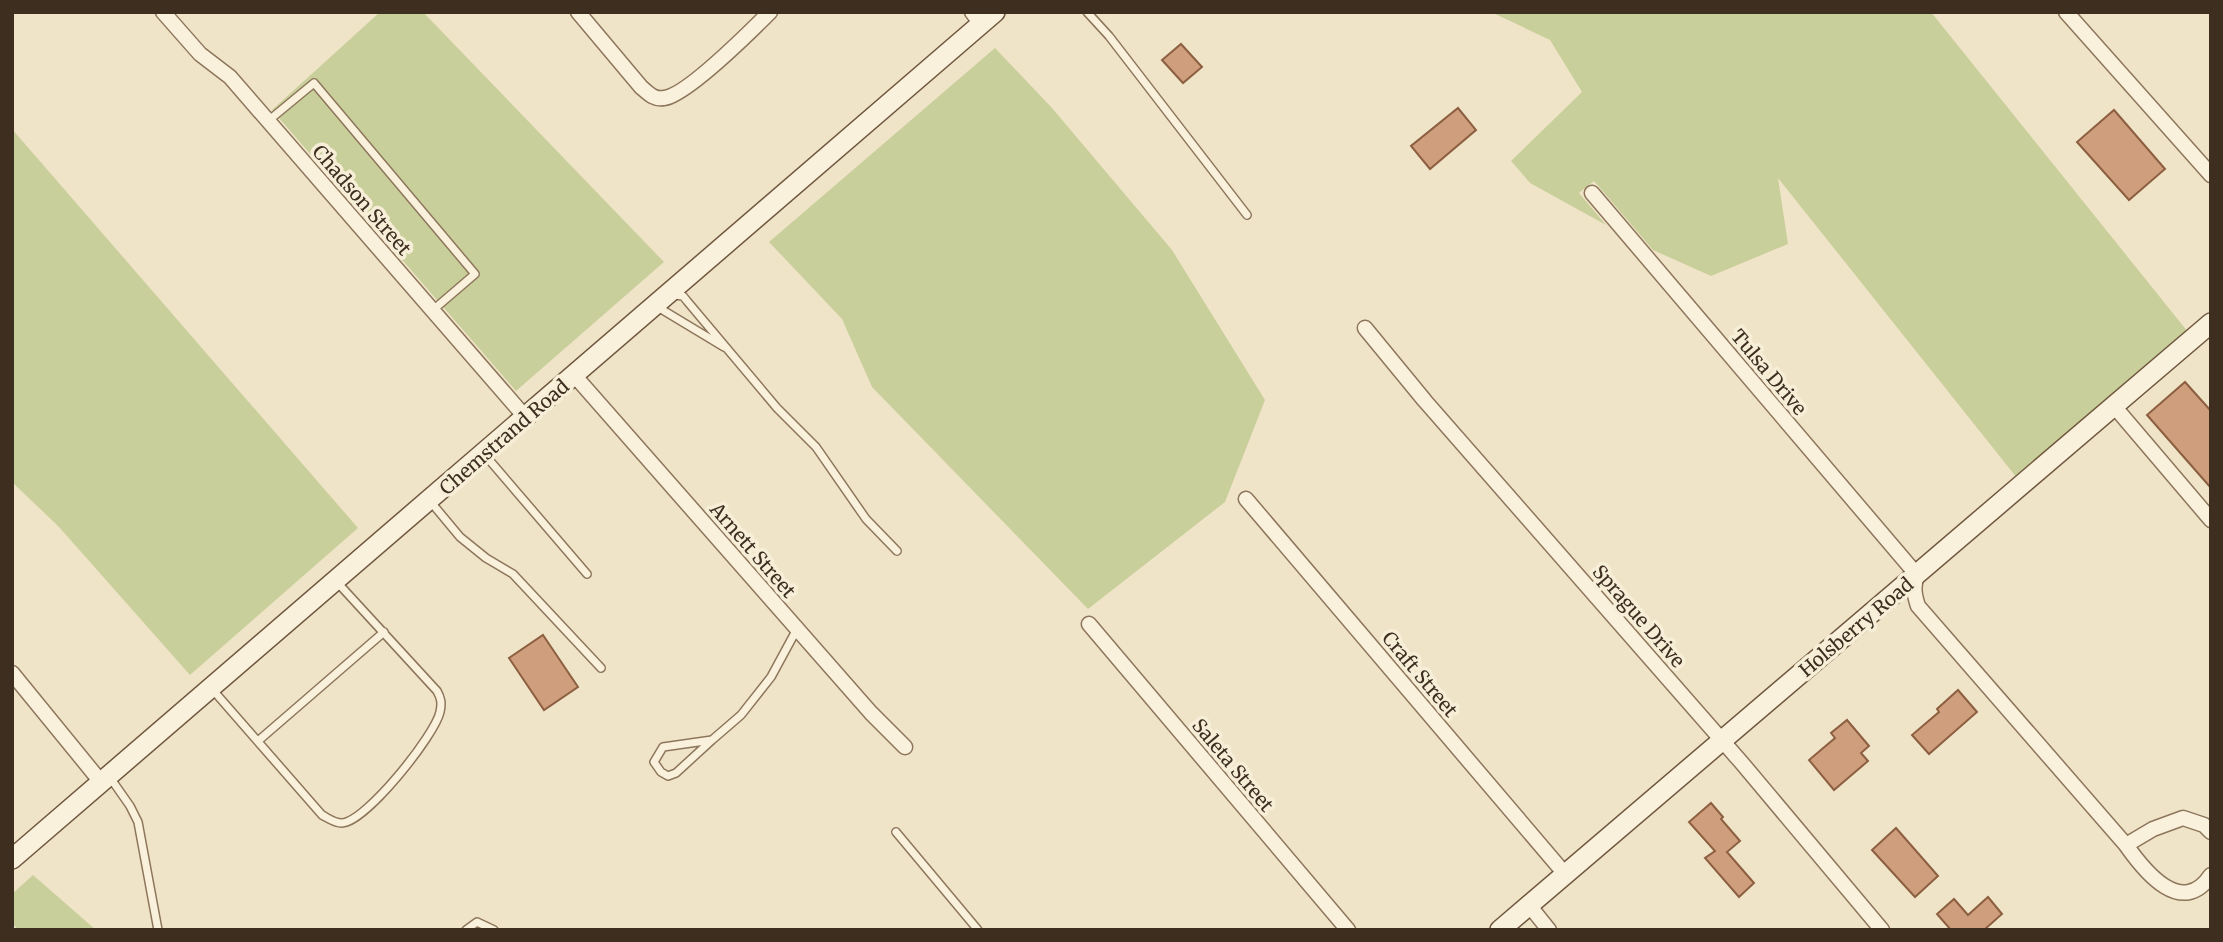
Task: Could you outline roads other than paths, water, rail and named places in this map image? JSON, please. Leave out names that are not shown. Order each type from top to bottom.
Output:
[{"type":"street","name":"Chadson Street","points":[[163,12],[200,54],[230,77],[526,418]]},
{"type":"street","points":[[578,12],[641,87],[653,97],[665,98],[684,91],[770,12]]},
{"type":"street","points":[[2066,12],[2211,175]]},
{"type":"street","name":"Chemstrand Road","points":[[12,859],[663,300],[983,16]]},
{"type":"street","name":"Tulsa Drive","points":[[1592,193],[1917,575]]},
{"type":"street","name":"Holsberry Road","points":[[1500,930],[2211,323]]},
{"type":"street","name":"Sprague Drive","points":[[1365,328],[1723,741],[1882,930]]},
{"type":"street","name":"Arnett Street","points":[[575,376],[871,713],[905,747]]},
{"type":"street","points":[[2114,406],[2211,520]]},
{"type":"street","name":"Craft Street","points":[[1246,499],[1565,874]]},
{"type":"street","points":[[1917,575],[1914,595],[1918,606],[2126,845],[2144,870],[2167,889],[2185,893],[2204,885],[2211,875]]},
{"type":"street","name":"Saleta Street","points":[[1089,624],[1348,930]]},
{"type":"street","points":[[12,673],[105,779]]},
{"type":"street","points":[[2126,845],[2153,829],[2183,818],[2204,825],[2211,832]]},
{"type":"street","points":[[1529,905],[1549,930]]},
{"type":"lane","points":[[1087,12],[1110,36],[1247,215]]},
{"type":"lane","points":[[268,121],[314,83],[475,274],[433,310]]},
{"type":"lane","points":[[663,300],[683,296],[777,408],[816,447],[866,519],[897,551]]},
{"type":"lane","points":[[663,300],[730,350]]},
{"type":"lane","points":[[484,454],[587,574]]},
{"type":"lane","points":[[430,501],[460,537],[486,558],[513,574],[601,668]]},
{"type":"lane","points":[[211,688],[322,815],[342,823],[354,820],[391,786],[431,730],[441,709],[441,700],[437,691],[336,581]]},
{"type":"lane","points":[[712,740],[663,747],[654,762],[661,772],[668,776],[676,773],[752,704],[771,677],[797,629]]},
{"type":"lane","points":[[258,741],[384,632]]},
{"type":"lane","points":[[105,779],[130,806],[138,821],[158,930]]},
{"type":"lane","points":[[896,832],[978,930]]},
{"type":"lane","points":[[466,930],[477,922],[494,930]]}]
